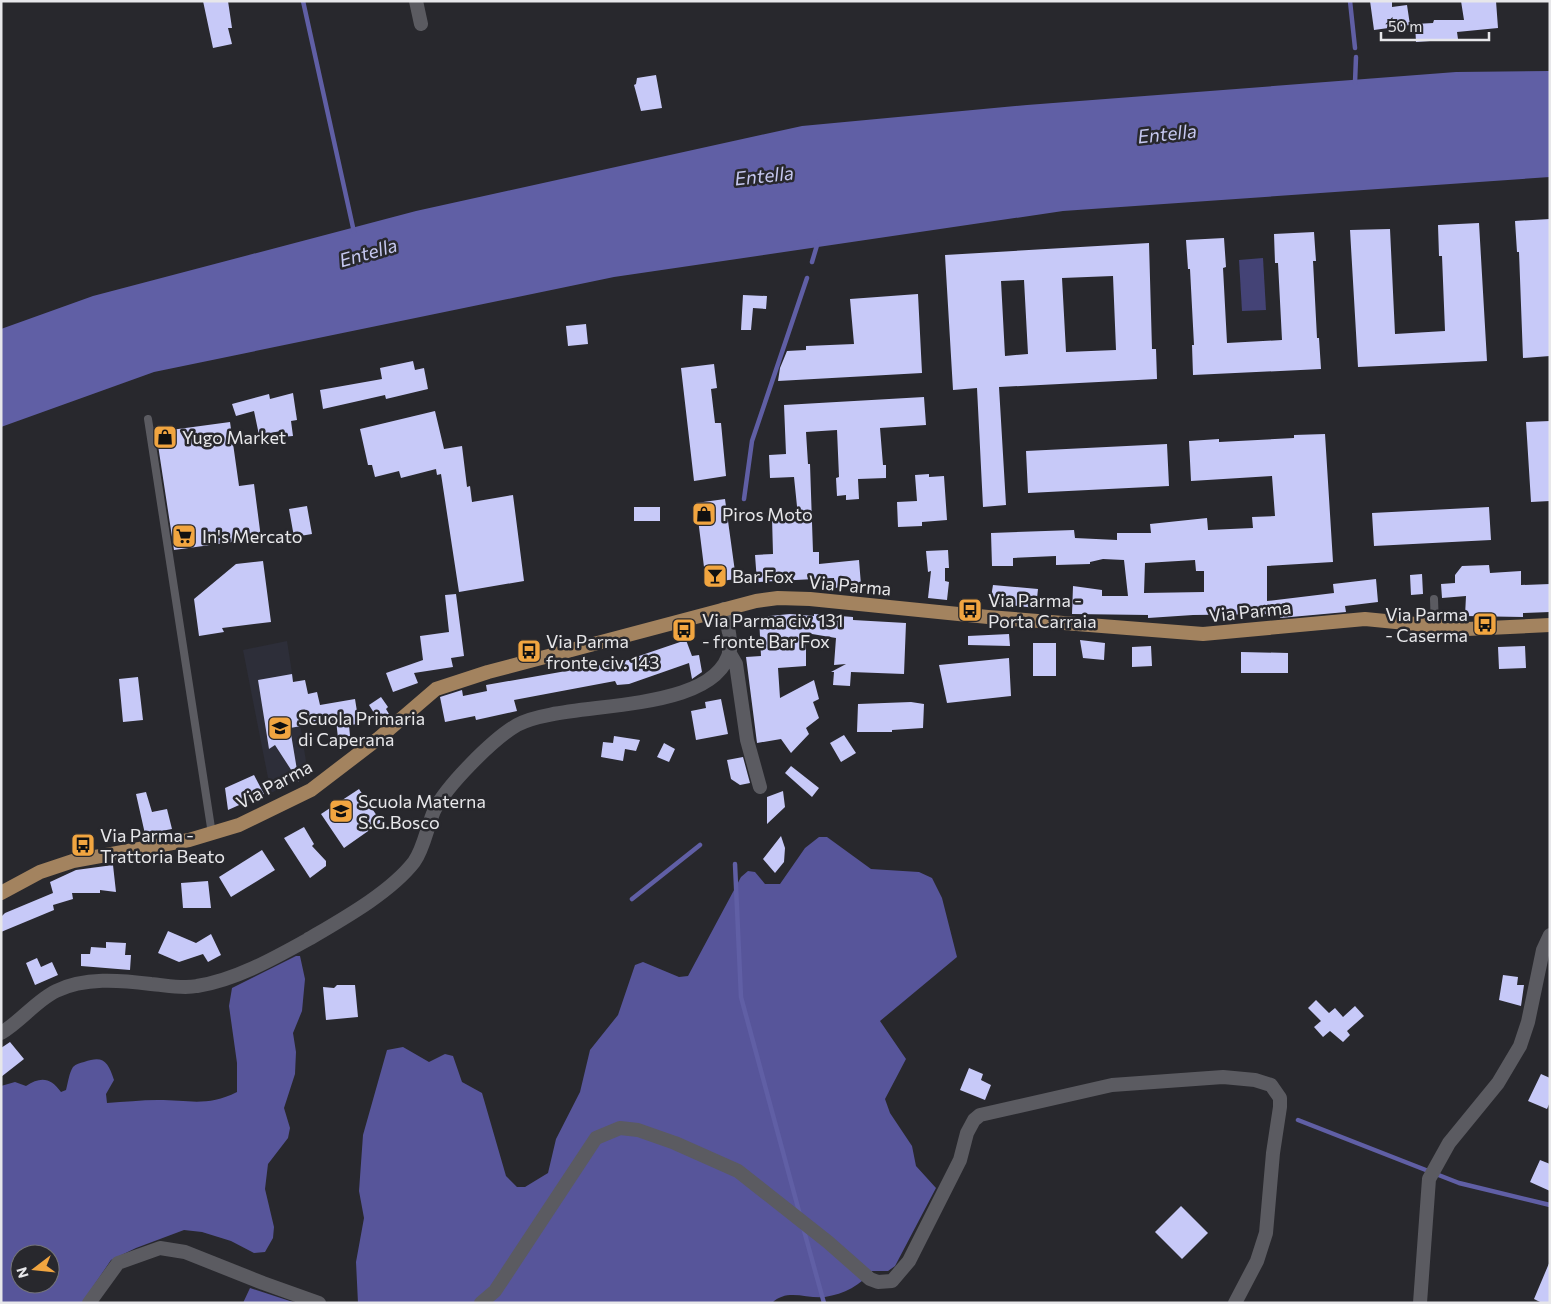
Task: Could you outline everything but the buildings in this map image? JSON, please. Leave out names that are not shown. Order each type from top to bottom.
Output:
[{"type":"main road","name":"Via Parma","points":[[1,893],[40,872],[73,861],[212,834],[239,825],[311,790],[379,738],[436,689],[488,672],[724,609],[778,598],[1203,634],[1365,619],[1467,629],[1550,625]]},
{"type":"street","points":[[416,1],[421,24]]},
{"type":"street","points":[[724,609],[729,652],[736,664],[747,740],[760,787]]},
{"type":"street","points":[[1,1033],[55,992],[88,981],[135,982],[196,987],[263,962],[307,940],[398,882],[416,859],[435,809],[453,786],[500,738],[519,724],[585,710],[668,698],[692,689],[706,680],[723,664],[729,652]]},
{"type":"street","points":[[1420,1303],[1429,1179],[1449,1143],[1498,1083],[1520,1046],[1528,1022],[1543,950],[1550,936]]},
{"type":"street","points":[[480,1303],[495,1291],[545,1218],[596,1138],[620,1128],[638,1130],[675,1142],[738,1171],[828,1242],[870,1279],[878,1282],[892,1281],[909,1261],[960,1160],[967,1133],[974,1120],[980,1115],[991,1111],[1066,1097],[1088,1089],[1104,1086],[1223,1077],[1255,1080],[1271,1085],[1280,1098],[1266,1233],[1257,1261],[1235,1303]]},
{"type":"street","points":[[89,1303],[118,1263],[160,1248],[185,1252],[262,1284],[319,1303]]},
{"type":"lane","points":[[148,419],[212,834]]},
{"type":"lane","points":[[1434,599],[1435,626]]},
{"type":"shaded area","points":[[1263,258],[1266,310],[1242,311],[1239,260]]},
{"type":"shaded area","name":"Scuola Primaria di Caperana","points":[[287,641],[308,774],[271,793],[243,650]]},
{"type":"shaded area","points":[[819,837],[827,837],[871,869],[919,872],[932,878],[942,898],[957,957],[880,1021],[906,1059],[885,1099],[890,1113],[912,1146],[916,1166],[936,1188],[895,1266],[888,1271],[872,1271],[857,1285],[839,1294],[825,1297],[790,1295],[784,1296],[772,1303],[358,1303],[356,1262],[364,1218],[359,1191],[363,1135],[387,1050],[403,1047],[429,1062],[445,1054],[453,1056],[462,1082],[482,1093],[506,1176],[517,1187],[525,1187],[548,1173],[556,1139],[580,1092],[590,1050],[618,1015],[635,965],[643,962],[679,977],[688,976],[741,877],[748,871],[755,872],[765,884],[780,884],[805,848]]},
{"type":"shaded area","points":[[296,956],[300,956],[305,979],[302,1011],[293,1033],[296,1052],[295,1074],[284,1108],[290,1128],[288,1138],[268,1164],[265,1189],[274,1227],[273,1238],[265,1252],[254,1253],[231,1241],[202,1232],[184,1230],[136,1248],[111,1260],[82,1303],[1,1303],[1,1086],[15,1082],[26,1086],[36,1081],[45,1080],[57,1087],[61,1092],[66,1090],[75,1065],[96,1059],[107,1064],[114,1080],[106,1094],[107,1103],[152,1100],[198,1102],[226,1097],[237,1092],[237,1063],[229,1006],[232,988]]},
{"type":"shaded area","points":[[250,1288],[296,1303],[243,1303]]},
{"type":"water","name":"Entella","points":[[1550,71],[1550,177],[1063,211],[614,277],[154,372],[1,427],[1,329],[93,296],[416,211],[802,126],[1027,105],[1456,72]]},
{"type":"waterway","points":[[303,1],[354,232]]},
{"type":"waterway","points":[[1350,1],[1355,48]]},
{"type":"waterway","points":[[1355,83],[1356,57]]},
{"type":"waterway","points":[[812,262],[818,242]]},
{"type":"waterway","points":[[744,499],[752,441],[807,278]]},
{"type":"waterway","points":[[632,899],[700,845]]},
{"type":"waterway","points":[[735,864],[741,997],[800,1215]]},
{"type":"waterway","points":[[1298,1120],[1459,1183],[1550,1205]]},
{"type":"waterway","points":[[803,1227],[824,1303]]},
{"type":"place","name":"Yugo Market","points":[[165,437]]},
{"type":"place","name":"Piros Moto","points":[[704,514]]},
{"type":"place","name":"In's Mercato","points":[[184,536]]},
{"type":"place","name":"Bar Fox","points":[[715,576]]},
{"type":"place","name":"Via Parma - Porta Carraia","points":[[970,610]]},
{"type":"place","name":"Via Parma - Caserma","points":[[1485,624]]},
{"type":"place","name":"Via Parma civ. 131 - fronte Bar Fox","points":[[684,630]]},
{"type":"place","name":"Via Parma fronte civ. 143","points":[[529,651]]},
{"type":"place","name":"Scuola Primaria di Caperana","points":[[280,728]]},
{"type":"place","name":"Scuola Materna S.G.Bosco","points":[[341,811]]},
{"type":"place","name":"Via Parma - Trattoria Beato","points":[[83,845]]}]
